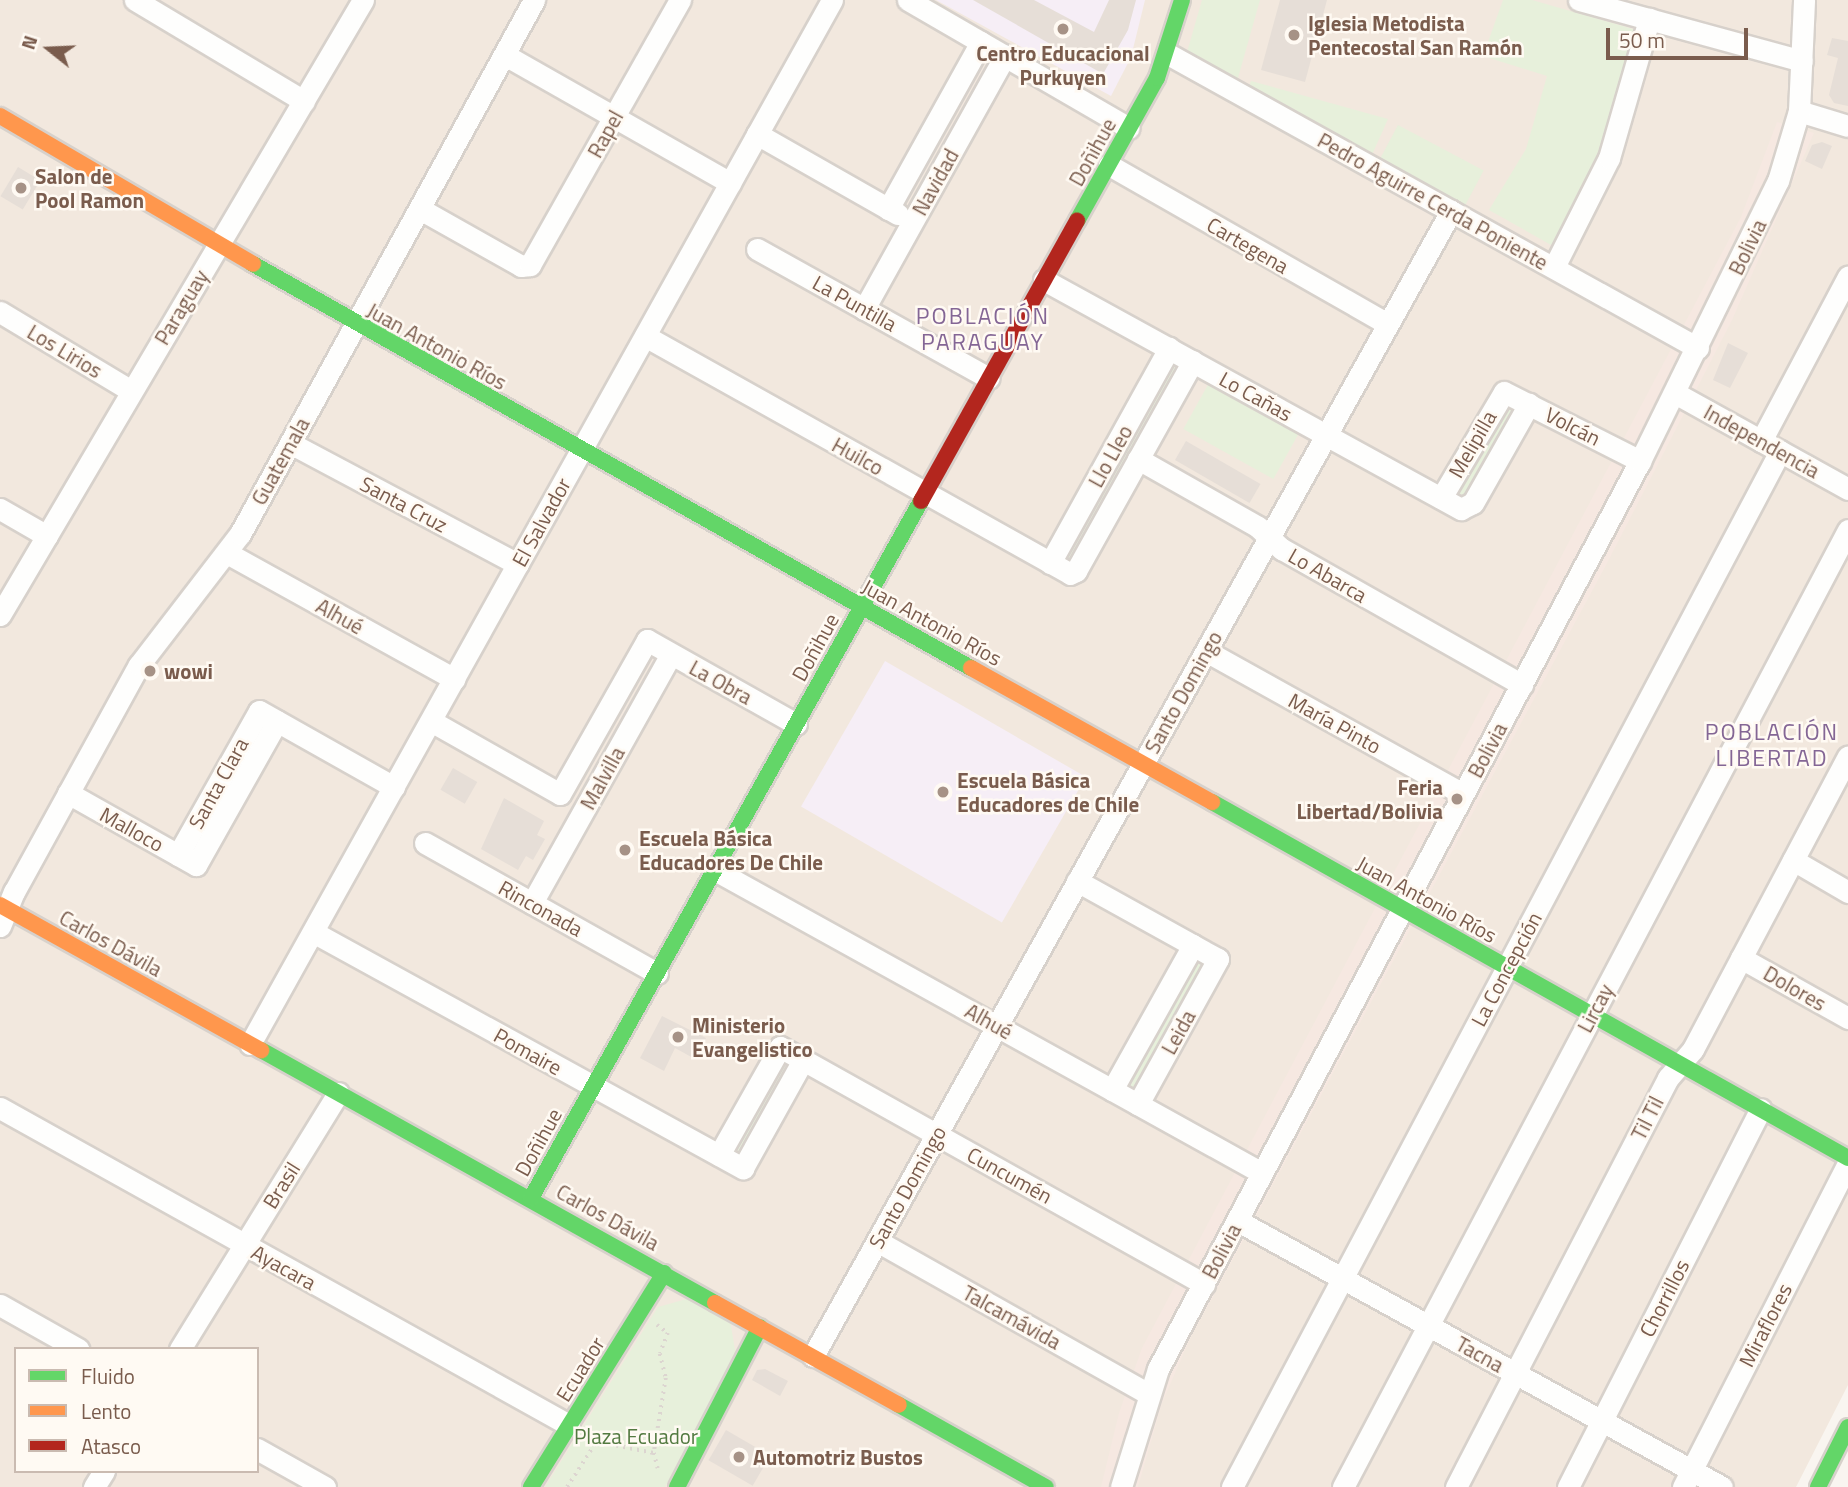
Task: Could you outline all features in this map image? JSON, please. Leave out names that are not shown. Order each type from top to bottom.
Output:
[{"type":"street","points":[[135,0],[304,101]]},
{"type":"street","name":"Paraguay","points":[[0,615],[130,390],[363,0]]},
{"type":"street","name":"Guatemala","points":[[3,914],[157,636],[227,553],[534,0]]},
{"type":"street","name":"Rapel","points":[[420,209],[527,267],[680,0]]},
{"type":"street","name":"El Salvador","points":[[250,1044],[832,0]]},
{"type":"street","points":[[908,0],[1129,128]]},
{"type":"street","name":"Doñihue","points":[[531,1198],[1109,165],[1168,54],[1182,0]]},
{"type":"street","points":[[1579,0],[1802,61]]},
{"type":"street","name":"Bolivia","points":[[1121,1487],[1148,1394],[1262,1173],[1640,461],[1778,181],[1799,111],[1804,0]]},
{"type":"street","points":[[1554,267],[1609,158],[1649,19]]},
{"type":"street","name":"Navidad","points":[[888,209],[981,42]]},
{"type":"street","name":"Pedro Aguirre Cerda Poniente","points":[[1168,54],[1698,348]]},
{"type":"street","points":[[505,55],[730,183]]},
{"type":"street","name":"Navidad","points":[[864,309],[1005,56]]},
{"type":"street","points":[[1799,111],[1848,126]]},
{"type":"street","name":"Juan Antonio Ríos","points":[[0,116],[218,246],[356,324],[1848,1158]]},
{"type":"street","points":[[757,135],[912,223]]},
{"type":"street","name":"Cartegena","points":[[1109,165],[1388,324]]},
{"type":"street","name":"Santo Domingo","points":[[813,1356],[1451,211]]},
{"type":"street","name":"La Puntilla","points":[[757,249],[989,379]]},
{"type":"street","points":[[1761,441],[1848,277]]},
{"type":"street","name":"Lo Cañas","points":[[1044,280],[1441,498],[1468,508]]},
{"type":"street","name":"Los Lirios","points":[[0,312],[130,390]]},
{"type":"street","name":"Huilco","points":[[645,336],[1072,574]]},
{"type":"street","name":"Llo Lleo","points":[[1050,563],[1169,348]]},
{"type":"street","name":"Llo Lleo","points":[[1072,574],[1193,361]]},
{"type":"street","name":"Volcán","points":[[1504,392],[1640,461]]},
{"type":"street","name":"Melipilla","points":[[1441,498],[1504,392]]},
{"type":"street","name":"Independencia","points":[[1675,393],[1847,487]]},
{"type":"street","name":"Melipilla","points":[[1468,508],[1529,404]]},
{"type":"street","name":"Santa Cruz","points":[[290,443],[518,564]]},
{"type":"street","name":"La Concepción","points":[[1232,1487],[1780,452]]},
{"type":"street","name":"Lo Abarca","points":[[1138,459],[1269,538],[1282,549],[1522,685]]},
{"type":"street","points":[[0,509],[47,536]]},
{"type":"street","name":"Lircay","points":[[1343,1487],[1848,530]]},
{"type":"street","name":"Alhué","points":[[227,553],[454,679]]},
{"type":"street","name":"La Obra","points":[[647,640],[796,724]]},
{"type":"street","name":"Malvilla","points":[[431,721],[560,794],[647,640]]},
{"type":"street","name":"María Pinto","points":[[1206,651],[1463,794]]},
{"type":"street","name":"Malvilla","points":[[532,903],[671,654]]},
{"type":"street","name":"Santa Clara","points":[[187,860],[268,716],[394,787]]},
{"type":"street","name":"Til Til","points":[[1455,1487],[1668,1078],[1693,1049],[1847,759]]},
{"type":"street","name":"Malloco","points":[[68,793],[187,860]]},
{"type":"street","name":"Rinconada","points":[[425,843],[657,973]]},
{"type":"street","points":[[1793,860],[1848,891]]},
{"type":"street","name":"Alhué","points":[[715,870],[1262,1173]]},
{"type":"street","points":[[1077,881],[1193,945]]},
{"type":"street","name":"Carlos Dávila","points":[[3,914],[250,1044],[531,1198],[1046,1487]]},
{"type":"street","name":"Pomaire","points":[[313,932],[743,1168],[803,1060]]},
{"type":"street","name":"Leida","points":[[1112,1090],[1193,945],[1218,959],[1138,1104]]},
{"type":"street","name":"Dolores","points":[[1741,958],[1848,1018]]},
{"type":"street","name":"Cuncumén","points":[[719,1155],[780,1046],[1204,1284]]},
{"type":"street","name":"Brasil","points":[[181,1347],[338,1093]]},
{"type":"street","name":"Ayacara","points":[[0,1108],[244,1244],[563,1434]]},
{"type":"street","name":"Chorrillos","points":[[1568,1487],[1761,1109]]},
{"type":"street","name":"Miraflores","points":[[1687,1479],[1848,1163]]},
{"type":"street","name":"Tacna","points":[[1238,1221],[1602,1421],[1687,1479],[1722,1487]]},
{"type":"street","name":"Talcamávida","points":[[877,1241],[1148,1394]]},
{"type":"street","name":"Ecuador","points":[[531,1487],[664,1273]]},
{"type":"street","points":[[0,1305],[74,1347]]},
{"type":"street","points":[[679,1486],[760,1326]]},
{"type":"street","points":[[1818,1487],[1848,1427]]},
{"type":"street","points":[[259,1450],[325,1487]]},
{"type":"path","points":[[631,1326],[654,1323],[668,1333],[660,1354],[666,1378],[654,1453],[659,1474]]},
{"type":"path","points":[[563,1434],[598,1438],[623,1449],[654,1453]]},
{"type":"path","points":[[567,1487],[598,1438]]},
{"type":"shaded area","points":[[0,0],[1848,0],[1848,1385],[1796,1487],[0,1487]]},
{"type":"shaded area","name":"Centro Educacional Purkuyen","points":[[936,0],[1145,0],[1131,57],[1111,96]]},
{"type":"shaded area","name":"Feria Libertad/Bolivia","points":[[1777,122],[1814,133],[1732,320],[1606,565],[1189,1341],[1162,1403],[1138,1487],[1101,1487],[1119,1413],[1142,1348],[1741,217]]},
{"type":"shaded area","name":"Escuela Básica Educadores de Chile","points":[[885,661],[1086,777],[1002,922],[801,806]]},
{"type":"green space","points":[[1202,0],[1260,0],[1236,85],[1185,59]]},
{"type":"green space","points":[[1503,0],[1532,0],[1647,33],[1611,157],[1560,250],[1489,210],[1526,149],[1547,76],[1483,56]]},
{"type":"green space","points":[[1251,81],[1388,119],[1371,157],[1247,91]]},
{"type":"green space","points":[[1398,125],[1484,171],[1463,210],[1377,165]]},
{"type":"green space","points":[[1165,362],[1182,371],[1075,571],[1058,562]]},
{"type":"green space","points":[[1210,381],[1300,431],[1273,479],[1183,429]]},
{"type":"green space","points":[[1501,400],[1518,408],[1467,500],[1453,498]]},
{"type":"green space","points":[[1192,956],[1208,964],[1142,1093],[1126,1085]]},
{"type":"green space","points":[[780,1054],[797,1063],[744,1163],[727,1154]]},
{"type":"green space","name":"Plaza Ecuador","points":[[690,1298],[730,1320],[736,1356],[665,1487],[545,1487],[658,1307]]},
{"type":"building","points":[[973,0],[1034,0],[1094,32],[1109,0],[1136,0],[1128,30],[1103,74]]},
{"type":"building","name":"Iglesia Metodista Pentecostal San Ramón","points":[[1280,0],[1327,0],[1305,82],[1261,70]]},
{"type":"building","points":[[1832,38],[1848,41],[1848,106],[1834,103],[1829,95],[1838,58],[1827,55]]},
{"type":"building","points":[[1822,142],[1832,146],[1822,169],[1805,161],[1812,145]]},
{"type":"building","name":"Salon de Pool Ramon","points":[[18,167],[40,180],[23,210],[0,196]]},
{"type":"building","points":[[1728,343],[1748,353],[1730,388],[1713,380]]},
{"type":"building","points":[[1186,441],[1260,484],[1249,503],[1175,460]]},
{"type":"building","points":[[453,768],[477,782],[465,804],[440,790]]},
{"type":"building","points":[[504,798],[544,821],[537,835],[545,839],[533,860],[526,856],[518,870],[481,849]]},
{"type":"building","name":"Ministerio Evangelistico","points":[[662,1016],[706,1038],[695,1059],[675,1048],[664,1071],[640,1058]]},
{"type":"building","points":[[765,1369],[788,1381],[780,1396],[752,1380],[757,1370]]},
{"type":"building","name":"Automotriz Bustos","points":[[726,1430],[770,1456],[753,1486],[708,1460]]},
{"type":"traffic: fast","points":[[1077,221],[1157,78],[1182,0]]},
{"type":"traffic: fast","points":[[253,264],[971,668]]},
{"type":"traffic: fast","points":[[531,1198],[921,501]]},
{"type":"traffic: fast","points":[[1212,802],[1848,1158]]},
{"type":"traffic: fast","points":[[261,1050],[715,1303]]},
{"type":"traffic: fast","points":[[531,1487],[664,1273]]},
{"type":"traffic: fast","points":[[677,1487],[760,1327]]},
{"type":"traffic: fast","points":[[899,1405],[1046,1487]]},
{"type":"traffic: fast","points":[[1818,1487],[1848,1427]]},
{"type":"traffic: slow","points":[[0,116],[253,264]]},
{"type":"traffic: slow","points":[[971,668],[1212,802]]},
{"type":"traffic: slow","points":[[0,905],[261,1050]]},
{"type":"traffic: slow","points":[[715,1303],[899,1405]]},
{"type":"traffic: jam","points":[[921,501],[1077,221]]},
{"type":"place","name":"Centro Educacional Purkuyen","points":[[1063,29]]},
{"type":"place","name":"Iglesia Metodista Pentecostal San Ramón","points":[[1294,35]]},
{"type":"place","name":"Salon de Pool Ramon","points":[[21,188]]},
{"type":"place","name":"wowi","points":[[150,671]]},
{"type":"place","name":"Escuela Básica Educadores de Chile","points":[[943,792]]},
{"type":"place","name":"Feria Libertad/Bolivia","points":[[1457,799]]},
{"type":"place","name":"Escuela Básica Educadores De Chile","points":[[625,850]]},
{"type":"place","name":"Ministerio Evangelistico","points":[[678,1037]]},
{"type":"place","name":"Automotriz Bustos","points":[[739,1457]]},
{"type":"district","name":"POBLACIÓN PARAGUAY","points":[[983,329]]},
{"type":"district","name":"POBLACIÓN LIBERTAD","points":[[1772,745]]}]
